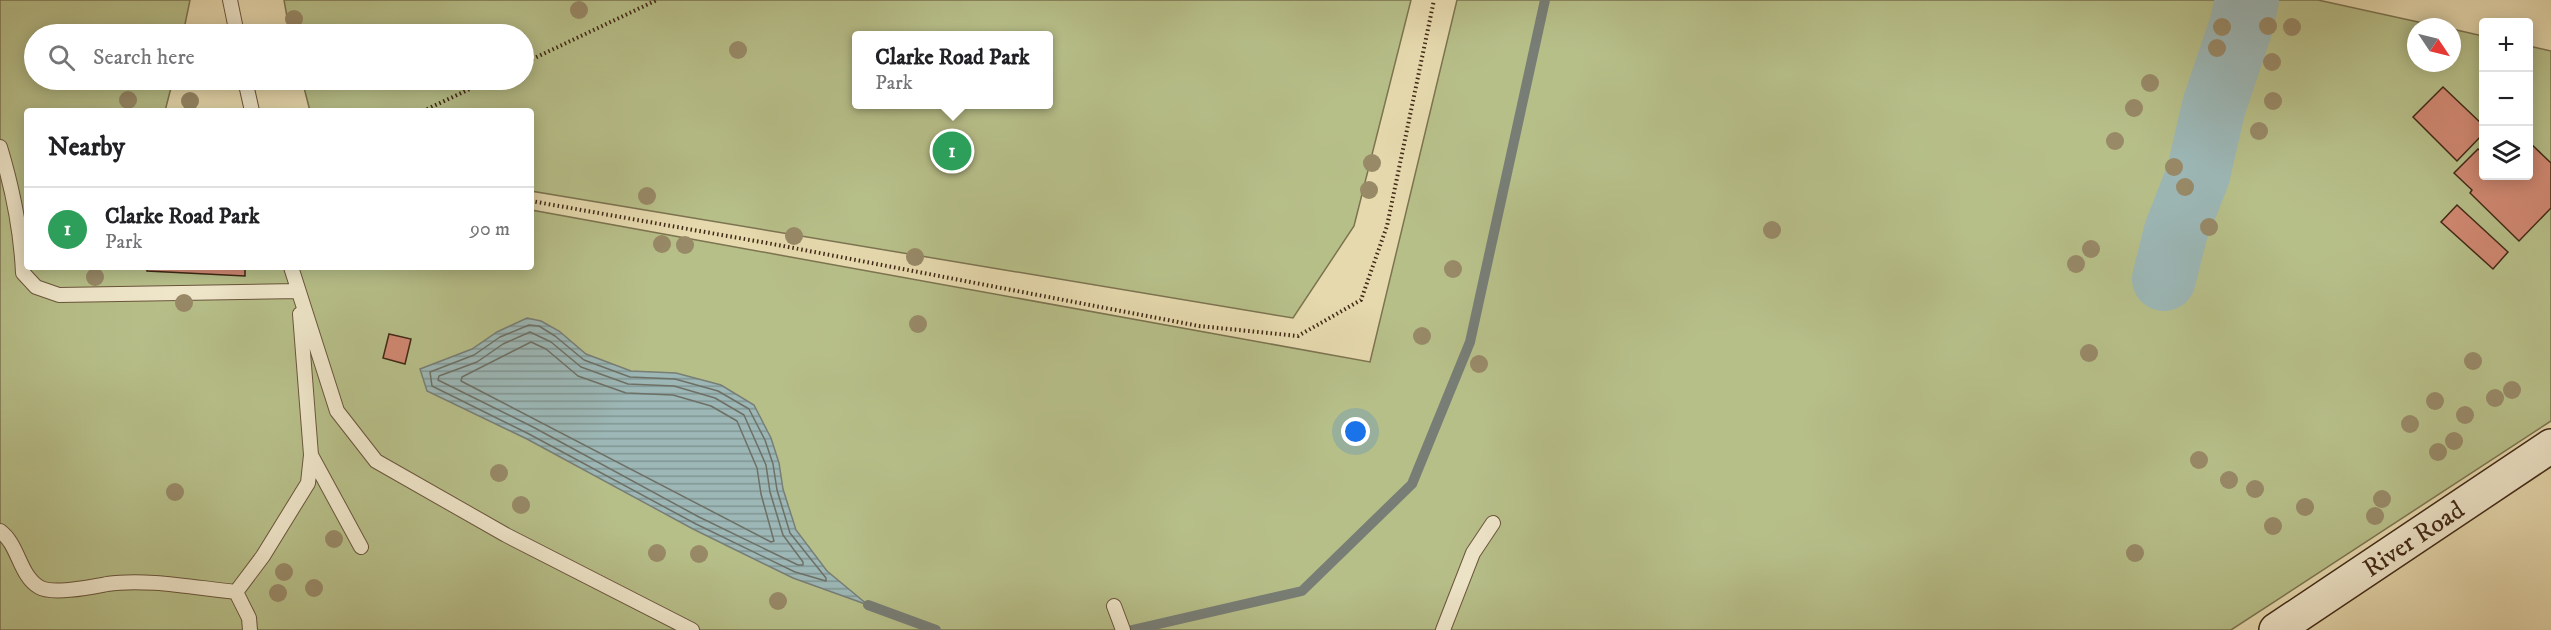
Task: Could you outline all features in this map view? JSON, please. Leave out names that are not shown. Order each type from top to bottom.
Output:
[{"type":"street","name":"River Road","points":[[2276,630],[2551,446]]},
{"type":"lane","points":[[230,0],[235,24]]},
{"type":"lane","points":[[247,90],[251,108]]},
{"type":"lane","points":[[0,147],[14,195],[21,237],[23,273],[36,287],[59,295],[298,291]]},
{"type":"lane","points":[[294,270],[298,291],[337,411],[376,461],[516,541],[692,630]]},
{"type":"lane","points":[[236,592],[263,556],[308,483],[311,456],[298,291]]},
{"type":"lane","points":[[311,456],[361,547]]},
{"type":"lane","points":[[1443,630],[1473,553],[1493,523]]},
{"type":"lane","points":[[0,531],[20,559],[28,578],[41,589],[78,589],[108,584],[163,585],[236,592]]},
{"type":"lane","points":[[236,592],[249,618],[250,630]]},
{"type":"path","points":[[534,58],[657,0]]},
{"type":"path","points":[[534,202],[778,245],[1199,326],[1298,336],[1361,300],[1387,226],[1434,0]]},
{"type":"path","points":[[429,108],[468,90]]},
{"type":"green space","points":[[0,0],[190,0],[185,24],[24,24],[24,90],[170,90],[166,108],[24,108],[24,270],[534,270],[534,211],[1370,362],[1457,0],[2318,0],[2407,20],[2407,72],[2461,72],[2461,31],[2479,35],[2479,180],[2533,180],[2533,47],[2551,51],[2551,421],[2231,630],[0,630]]},
{"type":"green space","points":[[284,0],[1411,0],[1354,226],[1293,318],[534,192],[534,108],[309,108],[305,90],[534,90],[534,24],[288,24]]},
{"type":"water","points":[[527,318],[541,321],[559,331],[586,354],[631,371],[676,373],[721,385],[754,405],[771,438],[796,530],[827,571],[868,605],[793,578],[693,529],[527,439],[427,391],[420,369],[472,349],[497,332]]},
{"type":"building","points":[[2443,87],[2479,121],[2479,138],[2457,161],[2413,117]]},
{"type":"building","points":[[2533,146],[2551,163],[2551,208],[2519,241],[2470,193],[2472,190],[2454,173],[2478,149],[2479,180],[2533,180]]},
{"type":"building","points":[[2457,205],[2508,252],[2493,269],[2441,222]]},
{"type":"building","points":[[245,270],[245,276],[147,271]]},
{"type":"building","points":[[389,334],[411,339],[405,364],[383,358]]},
{"type":"waterway","points":[[1132,630],[1302,591],[1412,484],[1470,342],[1545,0]]},
{"type":"waterway","points":[[2164,279],[2176,231],[2198,175],[2214,106],[2241,26],[2247,0]]},
{"type":"waterway","points":[[868,605],[936,630]]},
{"type":"place","name":"Clarke Road Park","points":[[952,151]]}]
